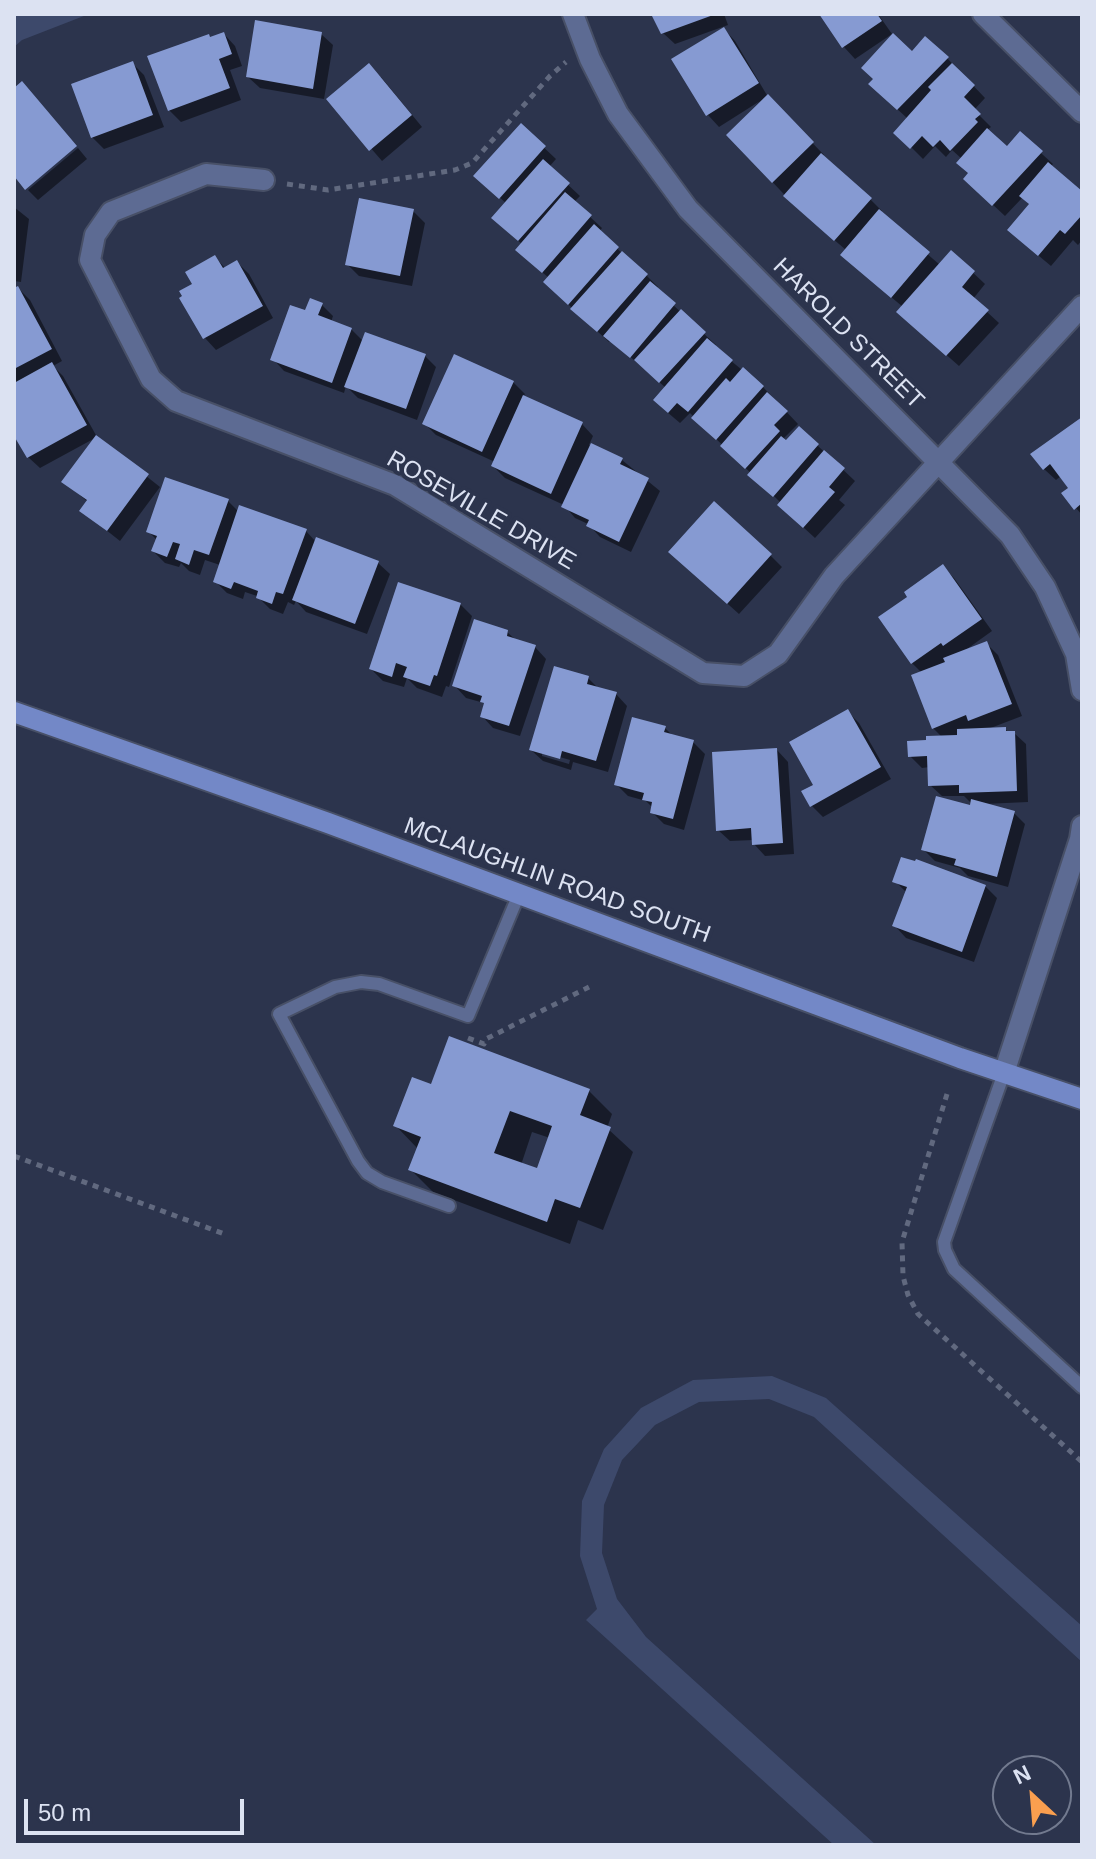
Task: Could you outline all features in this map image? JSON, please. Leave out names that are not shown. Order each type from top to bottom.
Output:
[{"type":"main road","name":"MCLAUGHLIN ROAD SOUTH","points":[[14,712],[1082,1099]]},
{"type":"street","name":"HAROLD STREET","points":[[573,14],[618,114],[688,209],[1010,535],[1045,587],[1079,653],[1082,690]]},
{"type":"street","points":[[983,14],[1082,112]]},
{"type":"street","name":"ROSEVILLE DRIVE","points":[[264,180],[206,174],[111,212],[95,235],[90,260],[151,379],[176,401],[395,485],[703,673],[744,676],[778,654],[834,576],[1082,306]]},
{"type":"street","points":[[1004,1073],[1082,826]]},
{"type":"lane","points":[[449,1206],[382,1182],[367,1173],[279,1014],[335,987],[361,982],[379,984],[468,1016],[519,894]]},
{"type":"lane","points":[[1004,1073],[944,1242],[945,1250],[954,1269],[1082,1387]]},
{"type":"path","points":[[264,180],[328,190],[455,170],[472,163],[550,76],[585,46]]},
{"type":"path","points":[[459,1034],[484,1044],[486,1039],[589,987]]},
{"type":"path","points":[[14,1156],[227,1235]]},
{"type":"shaded area","points":[[14,14],[89,14],[22,40],[14,47]]},
{"type":"shaded area","points":[[772,1376],[826,1398],[1082,1626],[1082,1662],[814,1417],[769,1399],[699,1402],[655,1425],[622,1460],[604,1505],[602,1553],[617,1599],[646,1637],[876,1845],[834,1845],[586,1620],[597,1609],[580,1556],[582,1501],[604,1449],[641,1408],[693,1380]]},
{"type":"building","points":[[651,14],[716,14],[661,34]]},
{"type":"building","points":[[819,14],[877,14],[882,21],[842,48]]},
{"type":"building","points":[[255,20],[322,32],[313,89],[246,77]]},
{"type":"building","points":[[724,27],[759,83],[706,116],[671,59]]},
{"type":"building","points":[[224,32],[232,54],[219,59],[230,88],[168,111],[147,56],[209,34],[210,37]]},
{"type":"building","points":[[893,33],[912,51],[925,36],[949,57],[897,110],[868,84],[873,79],[861,68]]},
{"type":"building","points":[[133,61],[153,115],[91,138],[71,84]]},
{"type":"building","points":[[369,63],[412,115],[369,151],[326,99]]},
{"type":"building","points":[[952,63],[975,85],[964,97],[981,114],[975,119],[978,122],[950,151],[940,140],[933,147],[922,136],[910,149],[893,133],[931,90],[928,87]]},
{"type":"building","points":[[22,81],[77,146],[25,190],[14,176],[14,88]]},
{"type":"building","points":[[768,94],[814,142],[772,183],[726,135]]},
{"type":"building","points":[[521,123],[546,146],[499,199],[473,176]]},
{"type":"building","points":[[987,128],[1007,146],[1020,131],[1043,151],[992,206],[963,179],[968,173],[956,163]]},
{"type":"building","points":[[821,153],[872,198],[834,241],[783,196]]},
{"type":"building","points":[[543,159],[570,183],[518,241],[491,218]]},
{"type":"building","points":[[1048,162],[1082,191],[1082,215],[1065,234],[1060,230],[1038,256],[1007,230],[1029,204],[1019,196]]},
{"type":"building","points":[[565,192],[592,215],[542,273],[515,250]]},
{"type":"building","points":[[359,198],[414,209],[400,276],[345,265]]},
{"type":"building","points":[[879,209],[930,252],[891,298],[840,255]]},
{"type":"building","points":[[594,224],[619,247],[568,305],[543,282]]},
{"type":"building","points":[[951,250],[975,271],[962,287],[989,310],[946,356],[896,312]]},
{"type":"building","points":[[622,251],[648,274],[597,332],[570,309]]},
{"type":"building","points":[[215,255],[223,268],[237,260],[263,306],[203,339],[179,298],[182,296],[179,291],[192,284],[185,272]]},
{"type":"building","points":[[650,281],[676,303],[630,358],[603,336]]},
{"type":"building","points":[[18,286],[52,349],[14,369],[14,288]]},
{"type":"building","points":[[310,298],[323,303],[318,315],[352,328],[332,383],[270,360],[290,305],[305,310]]},
{"type":"building","points":[[681,309],[706,332],[659,383],[634,360]]},
{"type":"building","points":[[365,332],[426,354],[406,409],[344,387]]},
{"type":"building","points":[[707,338],[733,360],[688,412],[677,403],[668,413],[653,400]]},
{"type":"building","points":[[454,354],[514,381],[482,452],[422,424]]},
{"type":"building","points":[[52,362],[87,425],[27,458],[14,436],[14,383]]},
{"type":"building","points":[[743,367],[764,386],[716,440],[691,418],[726,378],[730,382]]},
{"type":"building","points":[[767,392],[788,411],[774,425],[780,431],[745,469],[720,446]]},
{"type":"building","points":[[523,395],[583,422],[551,494],[491,466]]},
{"type":"building","points":[[1082,417],[1082,503],[1074,510],[1061,493],[1068,488],[1050,464],[1043,470],[1030,454]]},
{"type":"building","points":[[799,426],[819,444],[773,497],[747,475],[781,436],[786,440]]},
{"type":"building","points":[[96,435],[149,474],[107,531],[79,511],[87,500],[61,482]]},
{"type":"building","points":[[591,443],[623,458],[620,464],[649,478],[619,542],[586,526],[589,520],[561,507]]},
{"type":"building","points":[[824,450],[845,468],[829,487],[835,492],[803,528],[777,505]]},
{"type":"building","points":[[165,477],[229,499],[209,555],[194,550],[189,565],[175,559],[180,544],[173,542],[167,557],[151,551],[157,536],[146,532]]},
{"type":"building","points":[[714,501],[772,554],[727,604],[668,552]]},
{"type":"building","points":[[239,505],[307,529],[283,594],[276,592],[272,604],[256,598],[258,591],[234,582],[231,589],[213,582]]},
{"type":"building","points":[[316,537],[379,561],[355,624],[292,600]]},
{"type":"building","points":[[943,564],[982,619],[911,664],[878,617],[907,597],[904,592]]},
{"type":"building","points":[[398,582],[461,603],[437,676],[434,675],[430,686],[403,677],[407,667],[396,663],[392,677],[369,669]]},
{"type":"building","points":[[474,619],[508,630],[507,636],[536,645],[509,726],[480,717],[484,703],[480,702],[482,696],[452,686]]},
{"type":"building","points":[[987,641],[1012,704],[968,721],[966,715],[932,729],[911,675],[945,662],[943,658]]},
{"type":"building","points":[[554,666],[589,676],[587,684],[617,692],[596,761],[562,751],[560,759],[529,750]]},
{"type":"building","points":[[848,709],[881,767],[810,807],[801,791],[813,785],[789,742]]},
{"type":"building","points":[[632,717],[666,726],[664,732],[694,740],[673,819],[650,813],[652,802],[642,800],[644,793],[614,785]]},
{"type":"building","points":[[1006,727],[1006,731],[1015,731],[1017,791],[959,793],[959,785],[928,786],[927,756],[908,757],[907,741],[926,740],[926,736],[957,735],[957,729]]},
{"type":"building","points":[[777,748],[783,843],[752,845],[751,828],[716,831],[712,752]]},
{"type":"building","points":[[936,796],[970,805],[971,799],[1015,811],[997,877],[954,865],[956,859],[921,850]]},
{"type":"building","points":[[901,857],[916,859],[986,885],[962,952],[892,926],[907,887],[892,882]]},
{"type":"building","points":[[449,1036],[590,1089],[580,1115],[611,1127],[580,1208],[555,1199],[547,1222],[408,1170],[421,1137],[393,1126],[412,1077],[431,1084]],"holes":[[[510,1111],[552,1126],[537,1168],[494,1153]]]}]
